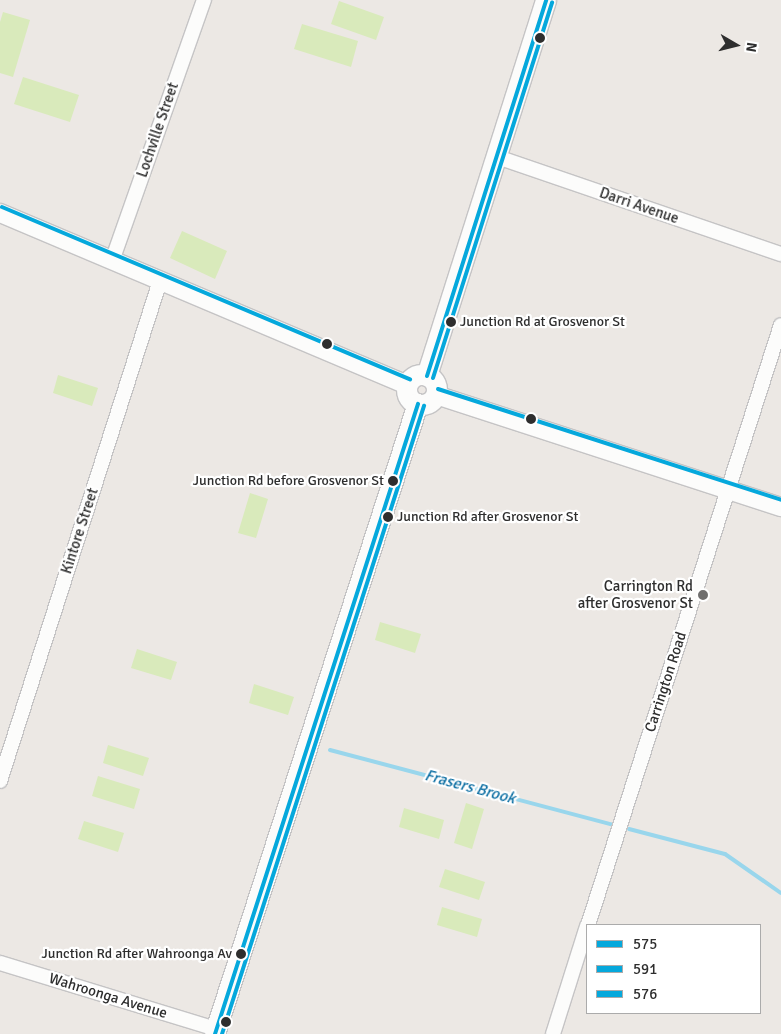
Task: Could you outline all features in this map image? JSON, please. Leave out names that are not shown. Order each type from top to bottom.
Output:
[{"type":"main road","points":[[428,376],[546,0]]},
{"type":"main road","points":[[216,1032],[427,400],[436,384],[428,376],[416,376],[408,385],[409,397],[427,400]]},
{"type":"street","name":"Lochville Street","points":[[112,261],[204,0]]},
{"type":"street","name":"Darri Avenue","points":[[497,157],[781,254]]},
{"type":"street","points":[[0,213],[408,385]]},
{"type":"street","name":"Kintore Street","points":[[0,781],[160,281]]},
{"type":"street","name":"Carrington Road","points":[[588,924],[781,325]]},
{"type":"street","points":[[427,400],[781,507]]},
{"type":"street","name":"Carrington Road","points":[[552,1034],[586,929]]},
{"type":"street","name":"Wahroonga Avenue","points":[[0,963],[216,1032]]},
{"type":"green space","points":[[339,1],[384,17],[376,40],[331,24]]},
{"type":"green space","points":[[3,12],[30,20],[13,77],[0,73],[0,22]]},
{"type":"green space","points":[[302,24],[358,41],[351,67],[294,49]]},
{"type":"green space","points":[[23,77],[79,95],[70,122],[14,104]]},
{"type":"green space","points":[[182,231],[227,251],[215,279],[170,258]]},
{"type":"green space","points":[[58,375],[98,388],[92,406],[53,393]]},
{"type":"green space","points":[[250,493],[268,499],[256,538],[238,533]]},
{"type":"green space","points":[[380,622],[421,634],[415,653],[375,640]]},
{"type":"green space","points":[[137,649],[177,662],[171,680],[131,668]]},
{"type":"green space","points":[[254,684],[294,697],[288,715],[249,703]]},
{"type":"green space","points":[[108,745],[149,758],[143,776],[103,763]]},
{"type":"green space","points":[[98,776],[140,789],[134,809],[92,796]]},
{"type":"green space","points":[[466,803],[484,809],[472,849],[454,843]]},
{"type":"green space","points":[[404,808],[444,820],[439,839],[399,827]]},
{"type":"green space","points":[[84,821],[124,833],[118,852],[78,839]]},
{"type":"green space","points":[[445,869],[485,882],[479,900],[439,887]]},
{"type":"green space","points":[[442,907],[482,919],[477,937],[437,925]]},
{"type":"waterway","name":"Frasers Brook","points":[[330,750],[611,824]]},
{"type":"waterway","name":"Frasers Brook","points":[[629,829],[725,854],[781,893]]},
{"type":"transit line","name":"575","points":[[427,376],[546,0]]},
{"type":"transit line","name":"591","points":[[433,378],[552,2]]},
{"type":"transit line","name":"576","points":[[2,207],[410,379]]},
{"type":"transit line","name":"576","points":[[438,389],[781,500]]},
{"type":"transit line","name":"575","points":[[215,1034],[418,404]]},
{"type":"transit line","name":"591","points":[[222,1034],[424,406]]},
{"type":"place","name":"Junction Rd at Grosvenor St","points":[[451,322]]},
{"type":"place","name":"Junction Rd before Grosvenor St","points":[[393,481]]},
{"type":"place","name":"Junction Rd after Grosvenor St","points":[[388,517]]},
{"type":"place","name":"Carrington Rd after Grosvenor St","points":[[703,595]]},
{"type":"place","name":"Junction Rd after Wahroonga Av","points":[[241,954]]}]
